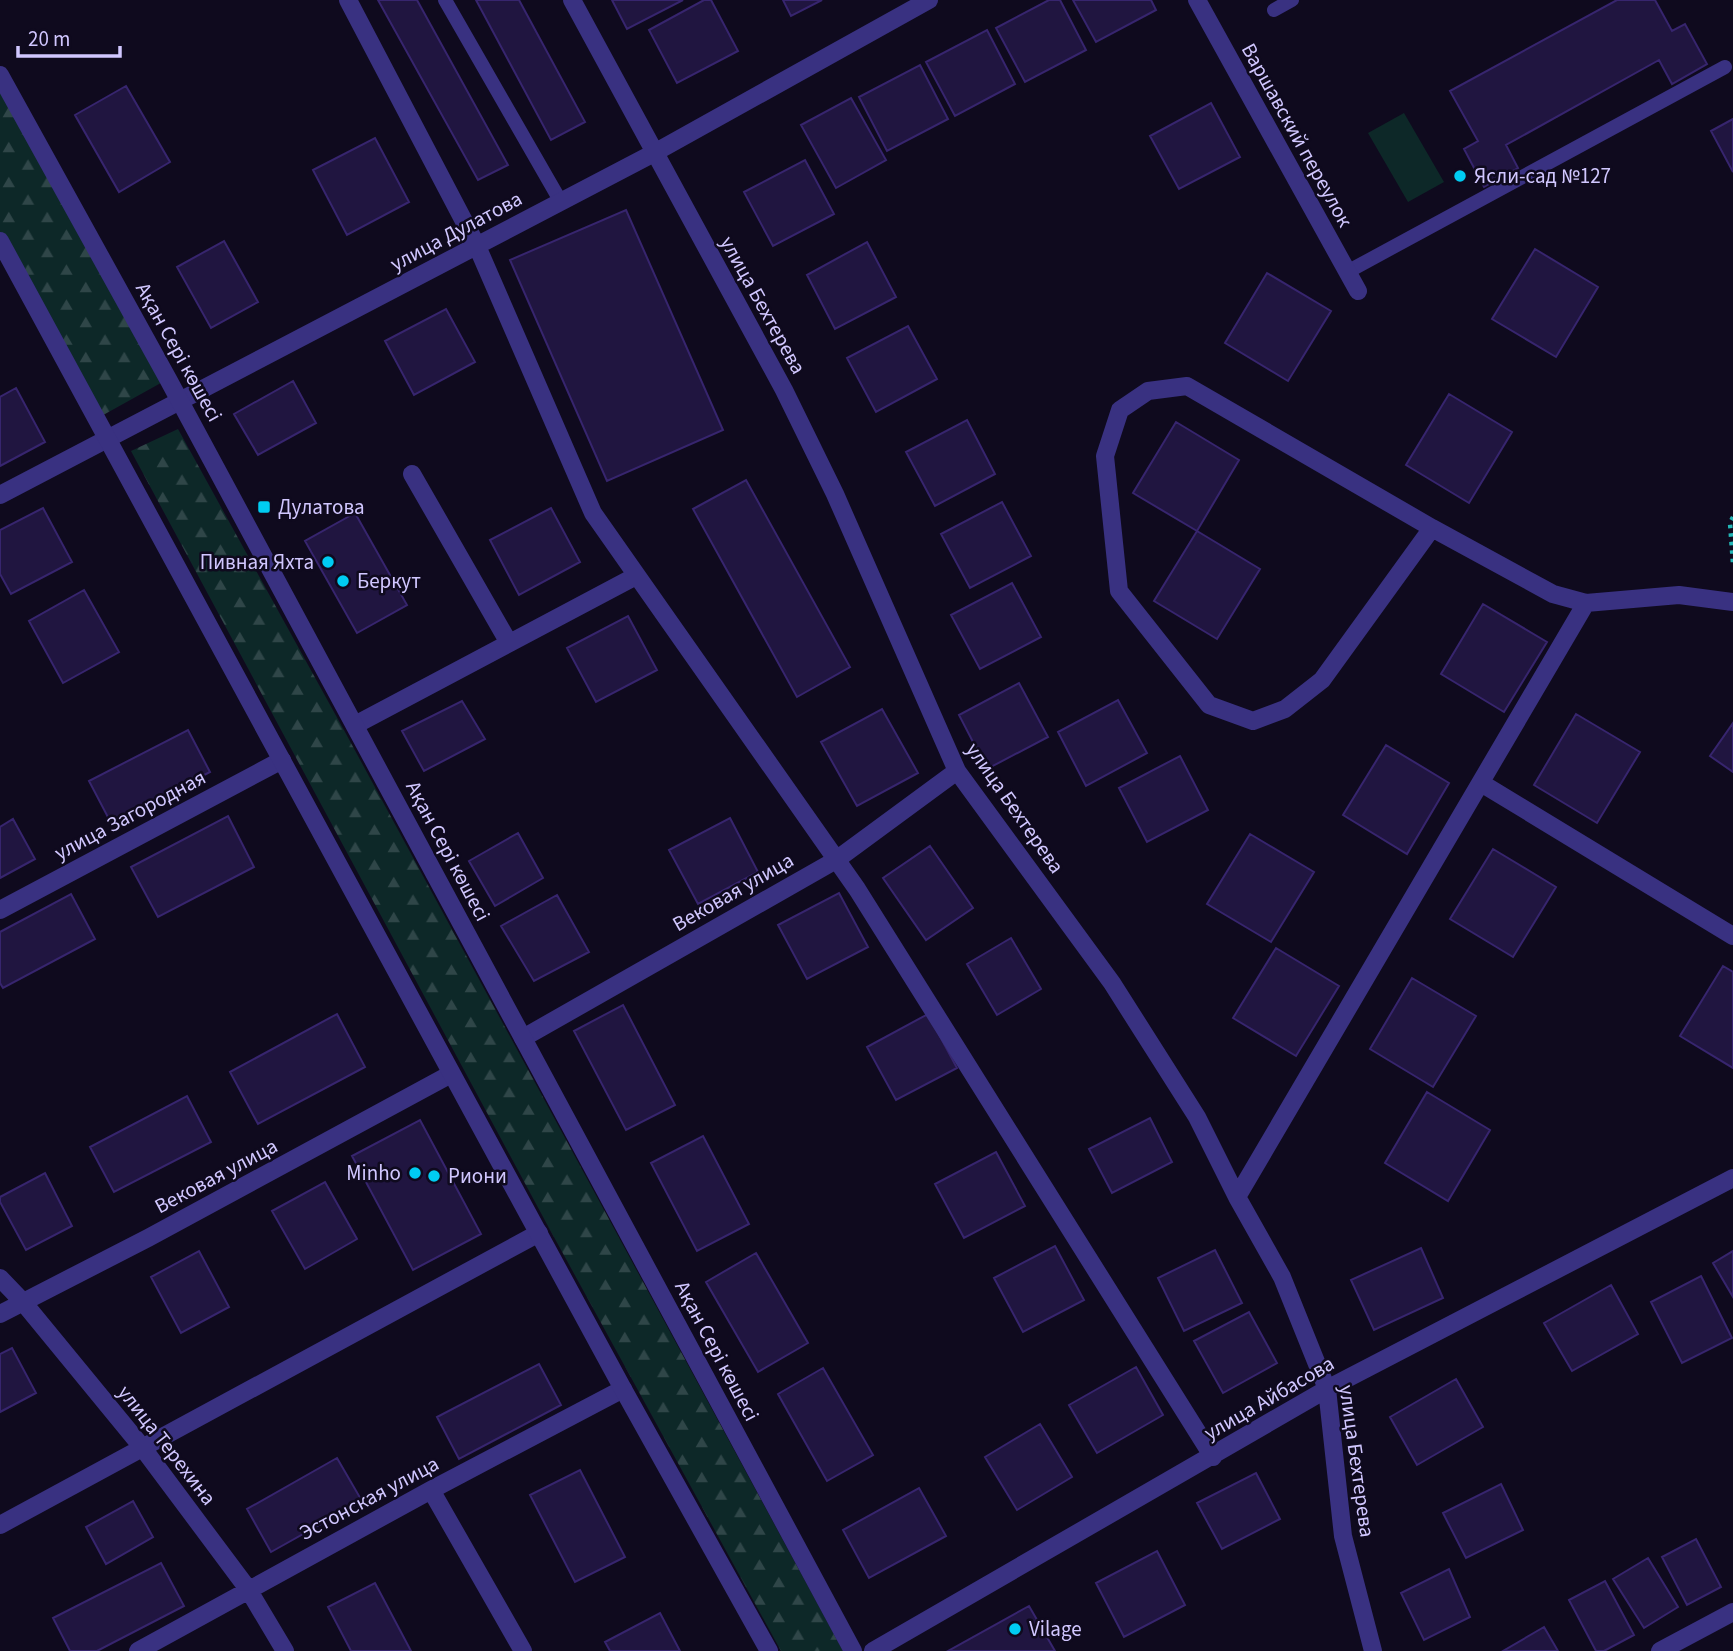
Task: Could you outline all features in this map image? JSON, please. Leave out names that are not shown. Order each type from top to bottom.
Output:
[{"type":"street","points":[[348,0],[477,246],[593,513],[836,860],[1016,1140],[1213,1457]]},
{"type":"street","name":"улица Бехтерева","points":[[572,0],[784,390],[835,494],[957,771],[1112,983],[1198,1117],[1237,1197],[1282,1277],[1327,1389],[1343,1536],[1373,1651]]},
{"type":"street","name":"улица Дулатова","points":[[0,495],[654,153],[929,0]]},
{"type":"street","name":"Варшавский переулок","points":[[1197,0],[1358,291]]},
{"type":"street","name":"Ақан Сері көшесі","points":[[0,75],[180,401],[853,1651]]},
{"type":"street","points":[[0,241],[451,1074],[769,1651]]},
{"type":"street","points":[[1432,527],[1322,680],[1285,709],[1253,721],[1209,705],[1119,592],[1105,456],[1120,410],[1148,391],[1187,386],[1553,594],[1586,603],[1679,595],[1733,602]]},
{"type":"street","points":[[412,474],[509,643]]},
{"type":"street","points":[[355,725],[636,576]]},
{"type":"street","points":[[1237,1197],[1586,603]]},
{"type":"street","name":"улица Загородная","points":[[0,910],[282,760]]},
{"type":"street","name":"Вековая улица","points":[[523,1038],[836,860],[957,771]]},
{"type":"street","points":[[1480,783],[1733,936]]},
{"type":"street","name":"Вековая улица","points":[[0,1314],[148,1238],[451,1074]]},
{"type":"street","name":"улица Айбасова","points":[[873,1651],[1327,1389],[1733,1178]]},
{"type":"street","points":[[0,1525],[539,1233]]},
{"type":"street","name":"улица Терехина","points":[[0,1278],[23,1302],[142,1447],[248,1589],[285,1651]]},
{"type":"street","name":"Эстонская улица","points":[[138,1651],[431,1490],[623,1389]]},
{"type":"street","points":[[431,1490],[523,1651]]},
{"type":"street","points":[[1660,1651],[1733,1612]]},
{"type":"lane","points":[[445,0],[561,202]]},
{"type":"lane","points":[[1274,10],[1292,0]]},
{"type":"lane","points":[[1347,272],[1725,67]]},
{"type":"path","points":[[1733,517],[1730,523],[1733,564]]},
{"type":"green space","points":[[0,77],[168,379],[96,419],[0,241]]},
{"type":"green space","points":[[1404,113],[1444,182],[1408,202],[1368,133]]},
{"type":"green space","points":[[178,429],[843,1651],[781,1651],[549,1228],[131,451]]},
{"type":"building","points":[[378,0],[417,0],[508,165],[478,180]]},
{"type":"building","points":[[476,0],[519,0],[585,122],[551,140]]},
{"type":"building","points":[[612,0],[683,0],[627,29]]},
{"type":"building","points":[[704,0],[711,0],[738,51],[677,83],[649,30]]},
{"type":"building","points":[[783,0],[822,0],[791,16]]},
{"type":"building","points":[[1049,0],[1060,0],[1086,50],[1025,82],[996,28]]},
{"type":"building","points":[[1073,0],[1151,0],[1156,10],[1096,42]]},
{"type":"building","points":[[1617,0],[1655,0],[1672,31],[1685,24],[1707,64],[1672,84],[1659,60],[1506,145],[1518,168],[1484,187],[1464,149],[1478,141],[1450,91]]},
{"type":"building","points":[[987,30],[1015,84],[955,116],[926,62]]},
{"type":"building","points":[[920,65],[948,119],[887,151],[859,97]]},
{"type":"building","points":[[126,86],[170,162],[119,192],[75,115]]},
{"type":"building","points":[[851,98],[886,160],[836,188],[801,125]]},
{"type":"building","points":[[1211,103],[1240,157],[1179,189],[1150,136]]},
{"type":"building","points":[[1733,119],[1733,172],[1711,131]]},
{"type":"building","points":[[375,138],[409,202],[347,235],[313,170]]},
{"type":"building","points":[[805,160],[834,214],[773,246],[744,192]]},
{"type":"building","points":[[626,210],[723,430],[607,481],[510,260]]},
{"type":"building","points":[[224,241],[258,302],[211,328],[177,267]]},
{"type":"building","points":[[867,242],[896,297],[835,329],[807,275]]},
{"type":"building","points":[[1535,249],[1598,287],[1556,357],[1492,319]]},
{"type":"building","points":[[1267,273],[1331,311],[1288,381],[1225,343]]},
{"type":"building","points":[[446,309],[475,362],[414,395],[385,341]]},
{"type":"building","points":[[908,326],[937,379],[876,412],[847,358]]},
{"type":"building","points":[[293,381],[316,423],[258,455],[234,414]]},
{"type":"building","points":[[16,388],[45,442],[0,466],[0,397]]},
{"type":"building","points":[[1449,394],[1512,432],[1469,503],[1406,465]]},
{"type":"building","points":[[967,420],[995,474],[935,506],[906,452]]},
{"type":"building","points":[[1176,422],[1239,460],[1197,531],[1133,493]]},
{"type":"building","points":[[746,480],[850,667],[797,697],[693,509]]},
{"type":"building","points":[[1002,502],[1031,556],[970,588],[941,534]]},
{"type":"building","points":[[43,508],[72,562],[11,594],[0,574],[0,530]]},
{"type":"building","points":[[551,508],[580,562],[519,595],[490,540]]},
{"type":"building","points":[[355,513],[407,605],[357,633],[305,541]]},
{"type":"building","points":[[1197,531],[1260,569],[1217,639],[1154,601]]},
{"type":"building","points":[[1012,583],[1041,637],[980,669],[951,615]]},
{"type":"building","points":[[84,590],[119,652],[63,683],[29,621]]},
{"type":"building","points":[[1483,604],[1547,642],[1504,712],[1441,674]]},
{"type":"building","points":[[628,616],[657,670],[596,702],[567,648]]},
{"type":"building","points":[[1019,683],[1048,737],[987,769],[959,715]]},
{"type":"building","points":[[1118,700],[1147,753],[1086,786],[1058,732]]},
{"type":"building","points":[[462,701],[485,739],[424,771],[402,731]]},
{"type":"building","points":[[882,709],[918,773],[857,806],[821,742]]},
{"type":"building","points":[[1576,714],[1640,752],[1597,823],[1534,785]]},
{"type":"building","points":[[1733,723],[1733,772],[1710,756]]},
{"type":"building","points":[[188,730],[210,772],[111,823],[89,781]]},
{"type":"building","points":[[1386,745],[1449,783],[1407,854],[1343,815]]},
{"type":"building","points":[[1180,756],[1208,810],[1147,842],[1119,788]]},
{"type":"building","points":[[228,816],[254,867],[158,917],[131,867]]},
{"type":"building","points":[[730,818],[758,872],[698,904],[669,850]]},
{"type":"building","points":[[13,819],[35,859],[0,878],[0,827]]},
{"type":"building","points":[[518,833],[543,878],[495,906],[469,861]]},
{"type":"building","points":[[1250,834],[1314,872],[1271,942],[1207,904]]},
{"type":"building","points":[[930,846],[973,908],[926,940],[883,878]]},
{"type":"building","points":[[1493,849],[1556,887],[1513,957],[1450,919]]},
{"type":"building","points":[[839,893],[868,947],[807,979],[778,925]]},
{"type":"building","points":[[71,894],[95,939],[3,988],[0,983],[0,932]]},
{"type":"building","points":[[557,895],[589,952],[534,981],[501,926]]},
{"type":"building","points":[[1011,938],[1041,989],[997,1015],[967,964]]},
{"type":"building","points":[[1276,948],[1339,986],[1296,1056],[1233,1018]]},
{"type":"building","points":[[1723,966],[1733,972],[1733,1068],[1680,1036]]},
{"type":"building","points":[[1412,978],[1476,1016],[1433,1087],[1370,1049]]},
{"type":"building","points":[[623,1005],[675,1105],[626,1130],[574,1031]]},
{"type":"building","points":[[337,1014],[365,1067],[258,1124],[230,1072]]},
{"type":"building","points":[[928,1014],[957,1068],[896,1100],[867,1047]]},
{"type":"building","points":[[1427,1092],[1490,1130],[1448,1201],[1385,1163]]},
{"type":"building","points":[[187,1096],[211,1142],[114,1192],[90,1147]]},
{"type":"building","points":[[1150,1118],[1172,1162],[1112,1193],[1089,1149]]},
{"type":"building","points":[[420,1120],[481,1234],[413,1270],[352,1156]]},
{"type":"building","points":[[703,1136],[749,1224],[697,1251],[651,1163]]},
{"type":"building","points":[[996,1152],[1025,1206],[964,1238],[935,1184]]},
{"type":"building","points":[[45,1173],[72,1226],[26,1250],[0,1202],[0,1197]]},
{"type":"building","points":[[325,1182],[357,1239],[305,1269],[272,1211]]},
{"type":"building","points":[[1055,1246],[1084,1300],[1023,1332],[994,1278]]},
{"type":"building","points":[[1421,1248],[1443,1298],[1374,1330],[1351,1280]]},
{"type":"building","points":[[1215,1250],[1242,1303],[1184,1331],[1158,1278]]},
{"type":"building","points":[[199,1251],[229,1307],[181,1333],[151,1277]]},
{"type":"building","points":[[1733,1251],[1733,1297],[1713,1263]]},
{"type":"building","points":[[756,1253],[808,1343],[758,1372],[706,1282]]},
{"type":"building","points":[[1701,1276],[1732,1338],[1682,1363],[1651,1302]]},
{"type":"building","points":[[1611,1285],[1638,1334],[1572,1371],[1544,1323]]},
{"type":"building","points":[[1249,1312],[1277,1363],[1223,1393],[1194,1341]]},
{"type":"building","points":[[12,1348],[36,1393],[0,1412],[0,1354]]},
{"type":"building","points":[[539,1364],[561,1405],[459,1459],[437,1417]]},
{"type":"building","points":[[1136,1367],[1163,1415],[1097,1453],[1069,1405]]},
{"type":"building","points":[[823,1368],[873,1455],[827,1481],[778,1394]]},
{"type":"building","points":[[1456,1379],[1483,1427],[1417,1465],[1390,1417]]},
{"type":"building","points":[[1040,1424],[1072,1477],[1017,1510],[985,1457]]},
{"type":"building","points":[[337,1458],[362,1501],[271,1552],[247,1509]]},
{"type":"building","points":[[580,1470],[625,1557],[575,1582],[530,1495]]},
{"type":"building","points":[[1256,1473],[1280,1519],[1222,1549],[1197,1503]]},
{"type":"building","points":[[1501,1484],[1523,1530],[1466,1558],[1443,1513]]},
{"type":"building","points":[[919,1488],[946,1536],[869,1578],[843,1530]]},
{"type":"building","points":[[133,1501],[153,1537],[106,1564],[86,1527]]},
{"type":"building","points":[[1696,1539],[1721,1587],[1687,1605],[1662,1557]]},
{"type":"building","points":[[1157,1551],[1185,1605],[1124,1637],[1096,1583]]},
{"type":"building","points":[[1648,1558],[1678,1607],[1644,1628],[1613,1579]]},
{"type":"building","points":[[161,1563],[184,1606],[97,1651],[70,1651],[53,1618]]},
{"type":"building","points":[[1449,1569],[1470,1617],[1424,1640],[1401,1593]]},
{"type":"building","points":[[1605,1581],[1634,1635],[1604,1651],[1596,1651],[1569,1600]]},
{"type":"building","points":[[375,1583],[411,1651],[351,1651],[328,1607]]},
{"type":"building","name":"Vilage","points":[[1029,1606],[1055,1651],[948,1651]]},
{"type":"building","points":[[660,1613],[680,1651],[610,1651],[605,1642]]},
{"type":"building","points":[[1544,1627],[1558,1651],[1503,1651]]},
{"type":"place","name":"Ясли-сад №127","points":[[1460,176]]},
{"type":"place","name":"Дулатова","points":[[264,507]]},
{"type":"place","name":"Пивная Яхта","points":[[328,562]]},
{"type":"place","name":"Беркут","points":[[343,581]]},
{"type":"place","name":"Minho","points":[[415,1173]]},
{"type":"place","name":"Риони","points":[[434,1176]]},
{"type":"place","name":"Vilage","points":[[1015,1629]]}]
